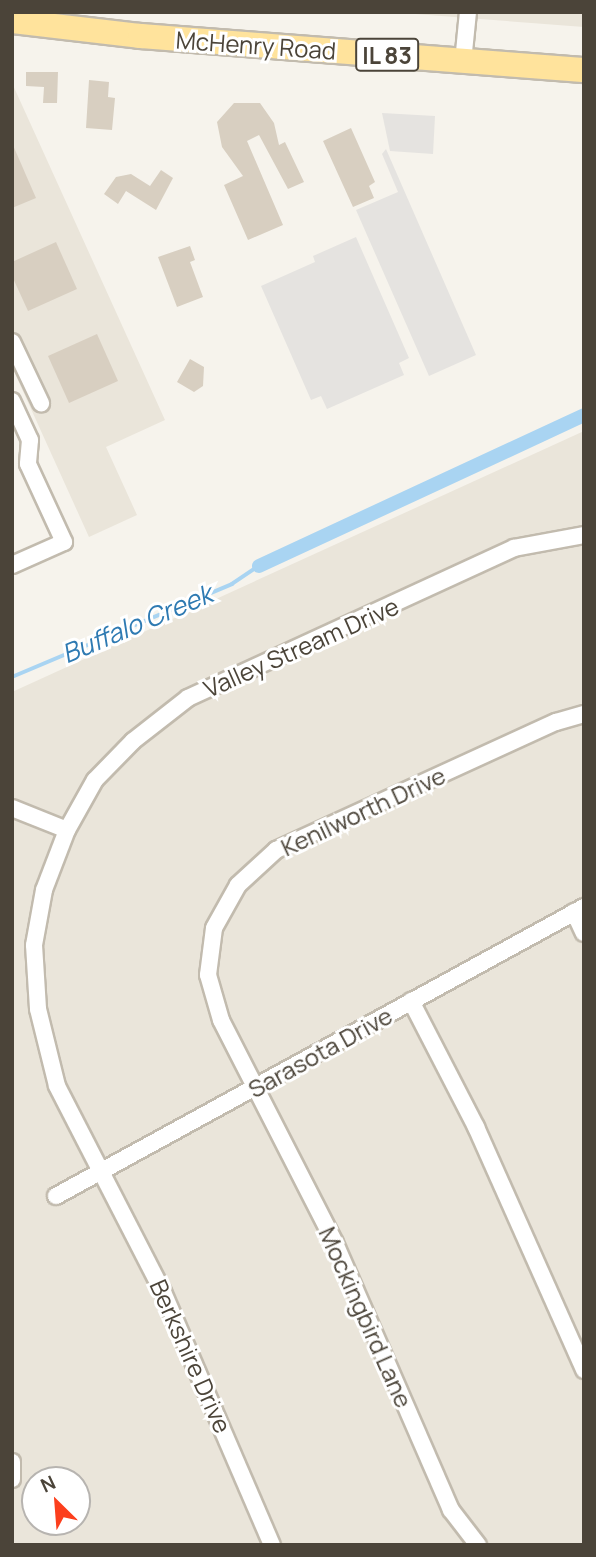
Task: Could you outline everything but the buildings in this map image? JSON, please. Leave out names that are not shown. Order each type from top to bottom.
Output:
[{"type":"main road","name":"McHenry Road","points":[[12,21],[40,18],[141,36],[584,70]]},
{"type":"street","points":[[463,62],[468,12]]},
{"type":"street","points":[[12,342],[41,403]]},
{"type":"street","points":[[12,401],[30,440],[28,464],[64,542],[12,565]]},
{"type":"street","name":"Valley Stream Drive","points":[[104,1171],[57,1086],[38,1009],[34,945],[44,890],[67,830],[95,780],[132,741],[188,698],[514,548],[584,535]]},
{"type":"street","name":"Kenilworth Drive","points":[[257,1087],[221,1020],[208,975],[214,928],[238,885],[276,850],[556,722],[584,714]]},
{"type":"street","points":[[12,808],[67,830]]},
{"type":"street","points":[[579,909],[584,933]]},
{"type":"street","name":"Sarasota Drive","points":[[56,1196],[579,909]]},
{"type":"street","points":[[411,1001],[476,1127],[584,1370]]},
{"type":"street","name":"Mockingbird Lane","points":[[257,1087],[335,1242],[451,1510],[478,1545]]},
{"type":"street","name":"Berkshire Drive","points":[[104,1171],[163,1292],[272,1545]]},
{"type":"street","points":[[12,1462],[12,1479]]},
{"type":"shaded area","points":[[389,12],[584,12],[584,27]]},
{"type":"shaded area","points":[[12,83],[165,420],[106,447],[137,515],[89,537],[12,367]]},
{"type":"shaded area","points":[[382,113],[435,116],[433,154],[390,151]]},
{"type":"shaded area","points":[[386,149],[476,355],[429,376],[356,210],[398,192],[382,154]]},
{"type":"shaded area","points":[[356,237],[409,358],[399,363],[404,375],[327,409],[321,396],[311,400],[261,286],[315,262],[313,256]]},
{"type":"shaded area","points":[[584,431],[584,1545],[12,1545],[12,692]]},
{"type":"waterway","points":[[259,566],[584,415]]},
{"type":"waterway","name":"Buffalo Creek","points":[[12,677],[232,584],[259,566]]}]
